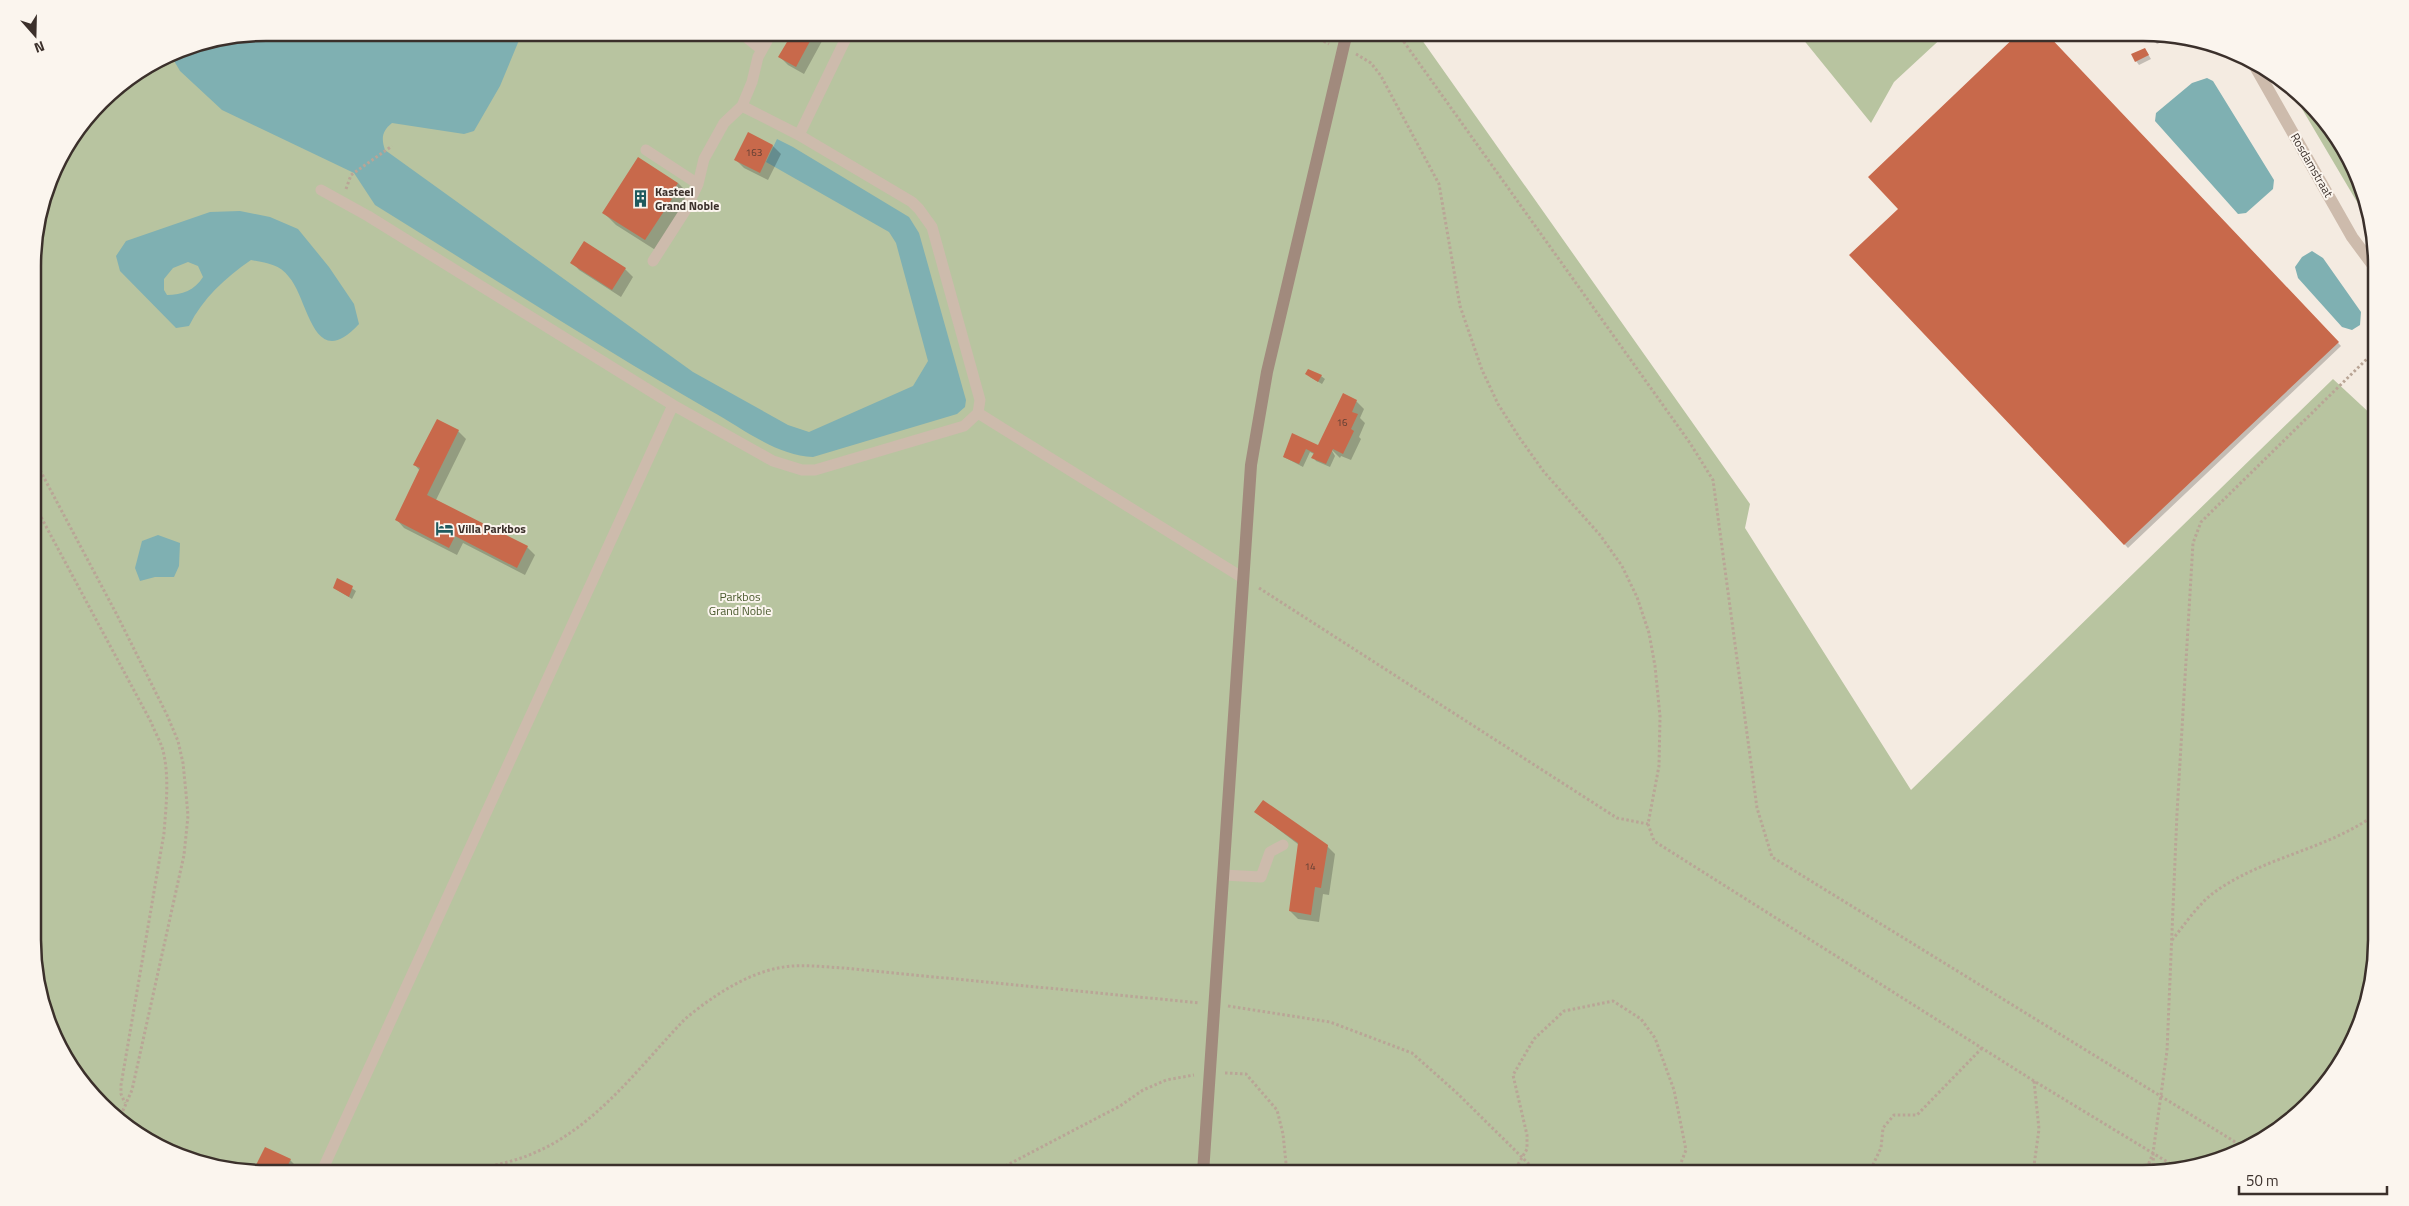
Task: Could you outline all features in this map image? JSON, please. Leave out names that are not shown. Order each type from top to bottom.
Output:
[{"type":"street","points":[[1203,1165],[1251,465],[1267,372],[1345,41]]},
{"type":"street","name":"Rosdamstraat","points":[[2259,74],[2352,237],[2367,258]]},
{"type":"lane","points":[[751,41],[762,50]]},
{"type":"lane","points":[[653,261],[685,212],[698,184],[708,152],[724,124],[742,106],[767,41]]},
{"type":"lane","points":[[799,135],[845,41]]},
{"type":"lane","points":[[321,190],[368,216],[673,405],[773,461],[802,470],[815,470],[964,426],[978,414],[980,400],[932,227],[912,202],[799,135],[742,106]]},
{"type":"lane","points":[[646,150],[698,184]]},
{"type":"lane","points":[[325,1165],[673,405]]},
{"type":"lane","points":[[978,414],[1243,578]]},
{"type":"lane","points":[[1223,875],[1261,877],[1270,852],[1283,845]]},
{"type":"path","points":[[1326,41],[1360,55],[1371,63],[1380,76],[1439,184],[1460,306],[1482,370],[1498,404],[1518,437],[1544,472],[1600,535],[1622,566],[1637,597],[1654,658],[1660,716],[1659,766],[1648,824],[1654,841],[2034,1081],[2170,1163]]},
{"type":"path","points":[[1404,41],[1690,443],[1713,480],[1757,808],[1772,857],[2238,1144]]},
{"type":"path","points":[[351,175],[392,146]]},
{"type":"path","points":[[2154,1164],[2153,1153],[2167,1051],[2177,813],[2193,542],[2201,522],[2368,358]]},
{"type":"path","points":[[41,471],[167,715],[183,763],[188,816],[184,855],[132,1090],[122,1112]]},
{"type":"path","points":[[41,517],[151,722],[162,747],[167,799],[164,833],[121,1085],[126,1104]]},
{"type":"path","points":[[1243,578],[1617,818],[1648,824]]},
{"type":"path","points":[[2172,940],[2194,913],[2217,890],[2255,868],[2341,836],[2368,819]]},
{"type":"path","points":[[486,1165],[525,1156],[551,1143],[594,1116],[699,1007],[736,984],[771,970],[792,966],[843,968],[1215,1004],[1330,1022],[1412,1053],[1457,1093],[1530,1165]]},
{"type":"path","points":[[1518,1165],[1527,1149],[1527,1135],[1513,1075],[1534,1039],[1564,1010],[1613,1001],[1641,1020],[1655,1038],[1674,1090],[1686,1150],[1680,1165]]},
{"type":"path","points":[[1873,1165],[1881,1148],[1884,1128],[1894,1115],[1917,1115],[1982,1048]]},
{"type":"path","points":[[1007,1165],[1120,1106],[1143,1090],[1166,1080],[1210,1072],[1246,1074],[1264,1092],[1277,1110],[1283,1134],[1287,1165]]},
{"type":"path","points":[[2034,1081],[2039,1129],[2034,1165]]},
{"type":"path","points":[[2148,1165],[2153,1153]]},
{"type":"green space","name":"Parkbos Grand Noble","points":[[266,41],[1423,41],[1750,504],[1745,528],[1911,790],[2333,379],[2368,412],[2368,940],[2363,984],[2356,1012],[2345,1039],[2330,1065],[2312,1088],[2291,1109],[2268,1127],[2242,1142],[2215,1153],[2172,1163],[2143,1165],[266,1165],[237,1163],[186,1150],[141,1127],[107,1099],[88,1077],[71,1052],[58,1026],[49,998],[43,969],[41,940],[41,266],[43,237],[53,194],[64,167],[79,141],[107,107],[129,88],[167,64],[194,53],[237,43]]},
{"type":"green space","points":[[1804,41],[1938,41],[1894,82],[1871,123]]},
{"type":"green space","points":[[2300,105],[2321,129],[2338,154],[2351,180],[2359,206]]},
{"type":"water","points":[[266,41],[519,41],[500,86],[474,131],[464,134],[392,123],[383,135],[385,150],[693,372],[788,425],[809,432],[913,386],[928,361],[896,243],[889,232],[766,162],[777,139],[909,217],[919,233],[966,400],[965,407],[957,414],[813,457],[786,452],[760,440],[668,386],[375,205],[354,173],[222,110],[180,71],[174,61],[208,49],[237,43]]},
{"type":"water","points":[[2207,78],[2213,81],[2274,180],[2273,189],[2246,213],[2238,214],[2155,121],[2156,113],[2192,83]]},
{"type":"water","points":[[240,211],[270,217],[298,229],[329,267],[354,304],[359,324],[344,337],[331,341],[322,337],[314,328],[289,277],[281,269],[251,260],[216,289],[201,306],[189,326],[176,328],[120,271],[116,256],[126,241],[210,212]],"holes":[[[188,262],[198,266],[203,277],[200,282],[183,293],[167,295],[164,290],[164,279],[173,268]]]},
{"type":"water","points":[[2312,251],[2323,258],[2361,312],[2360,325],[2352,330],[2342,327],[2298,278],[2295,267],[2302,257]]},
{"type":"water","points":[[158,535],[180,543],[179,566],[174,577],[155,577],[140,581],[135,568],[142,541]]},
{"type":"building","points":[[788,41],[810,41],[796,67],[778,57]]},
{"type":"building","points":[[2011,41],[2054,41],[2339,342],[2124,545],[1849,255],[1898,209],[1868,177]]},
{"type":"building","points":[[2145,48],[2149,55],[2135,62],[2131,54]]},
{"type":"building","points":[[748,132],[773,145],[760,173],[734,160]]},
{"type":"building","name":"Kasteel Grand Noble","points":[[638,157],[678,183],[669,197],[672,199],[645,240],[602,213]]},
{"type":"building","points":[[584,241],[626,268],[612,290],[570,263]]},
{"type":"building","points":[[1308,369],[1322,375],[1318,382],[1305,374]]},
{"type":"building","points":[[1343,393],[1357,400],[1352,412],[1358,414],[1351,429],[1354,431],[1343,454],[1333,449],[1326,464],[1311,458],[1314,453],[1306,449],[1299,464],[1283,457],[1292,433],[1318,445]]},
{"type":"building","points":[[437,419],[459,430],[427,495],[528,546],[517,568],[455,536],[449,548],[395,520],[420,468],[413,465]]},
{"type":"building","points":[[337,578],[353,586],[349,597],[333,588]]},
{"type":"building","points":[[1263,800],[1328,845],[1321,888],[1315,887],[1311,915],[1289,911],[1298,843],[1254,812]]},
{"type":"building","points":[[265,1147],[291,1159],[288,1165],[256,1164]]},
{"type":"place","name":"Kasteel Grand Noble","points":[[641,198]]},
{"type":"place","name":"Villa Parkbos","points":[[444,528]]}]
